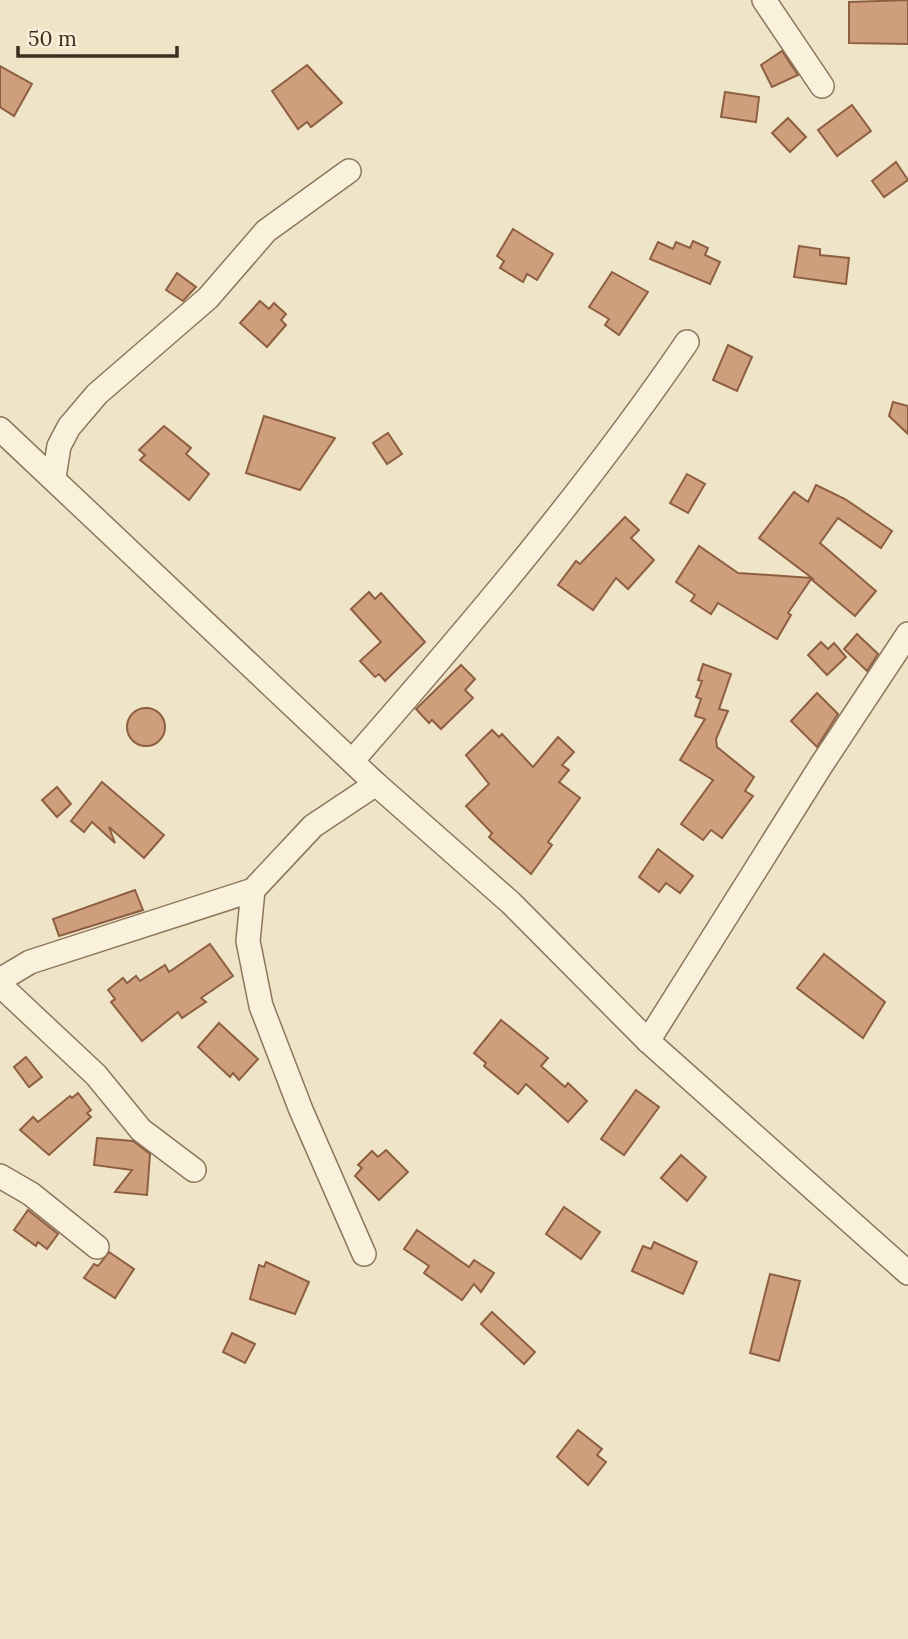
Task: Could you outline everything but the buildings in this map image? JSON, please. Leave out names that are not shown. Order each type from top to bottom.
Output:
[{"type":"street","points":[[764,0],[822,86]]},
{"type":"street","points":[[54,477],[59,446],[69,427],[97,394],[216,290],[266,232],[349,171]]},
{"type":"street","points":[[353,760],[541,541],[644,405],[687,342]]},
{"type":"street","points":[[0,429],[54,477],[376,784],[511,903],[648,1041],[908,1273]]},
{"type":"street","points":[[648,1041],[822,764],[908,634]]},
{"type":"street","points":[[194,1170],[141,1130],[96,1075],[0,982],[30,962],[253,890],[313,826],[376,784]]},
{"type":"street","points":[[253,890],[248,941],[261,1006],[301,1110],[364,1254]]},
{"type":"street","points":[[0,1176],[31,1194],[97,1247]]}]
